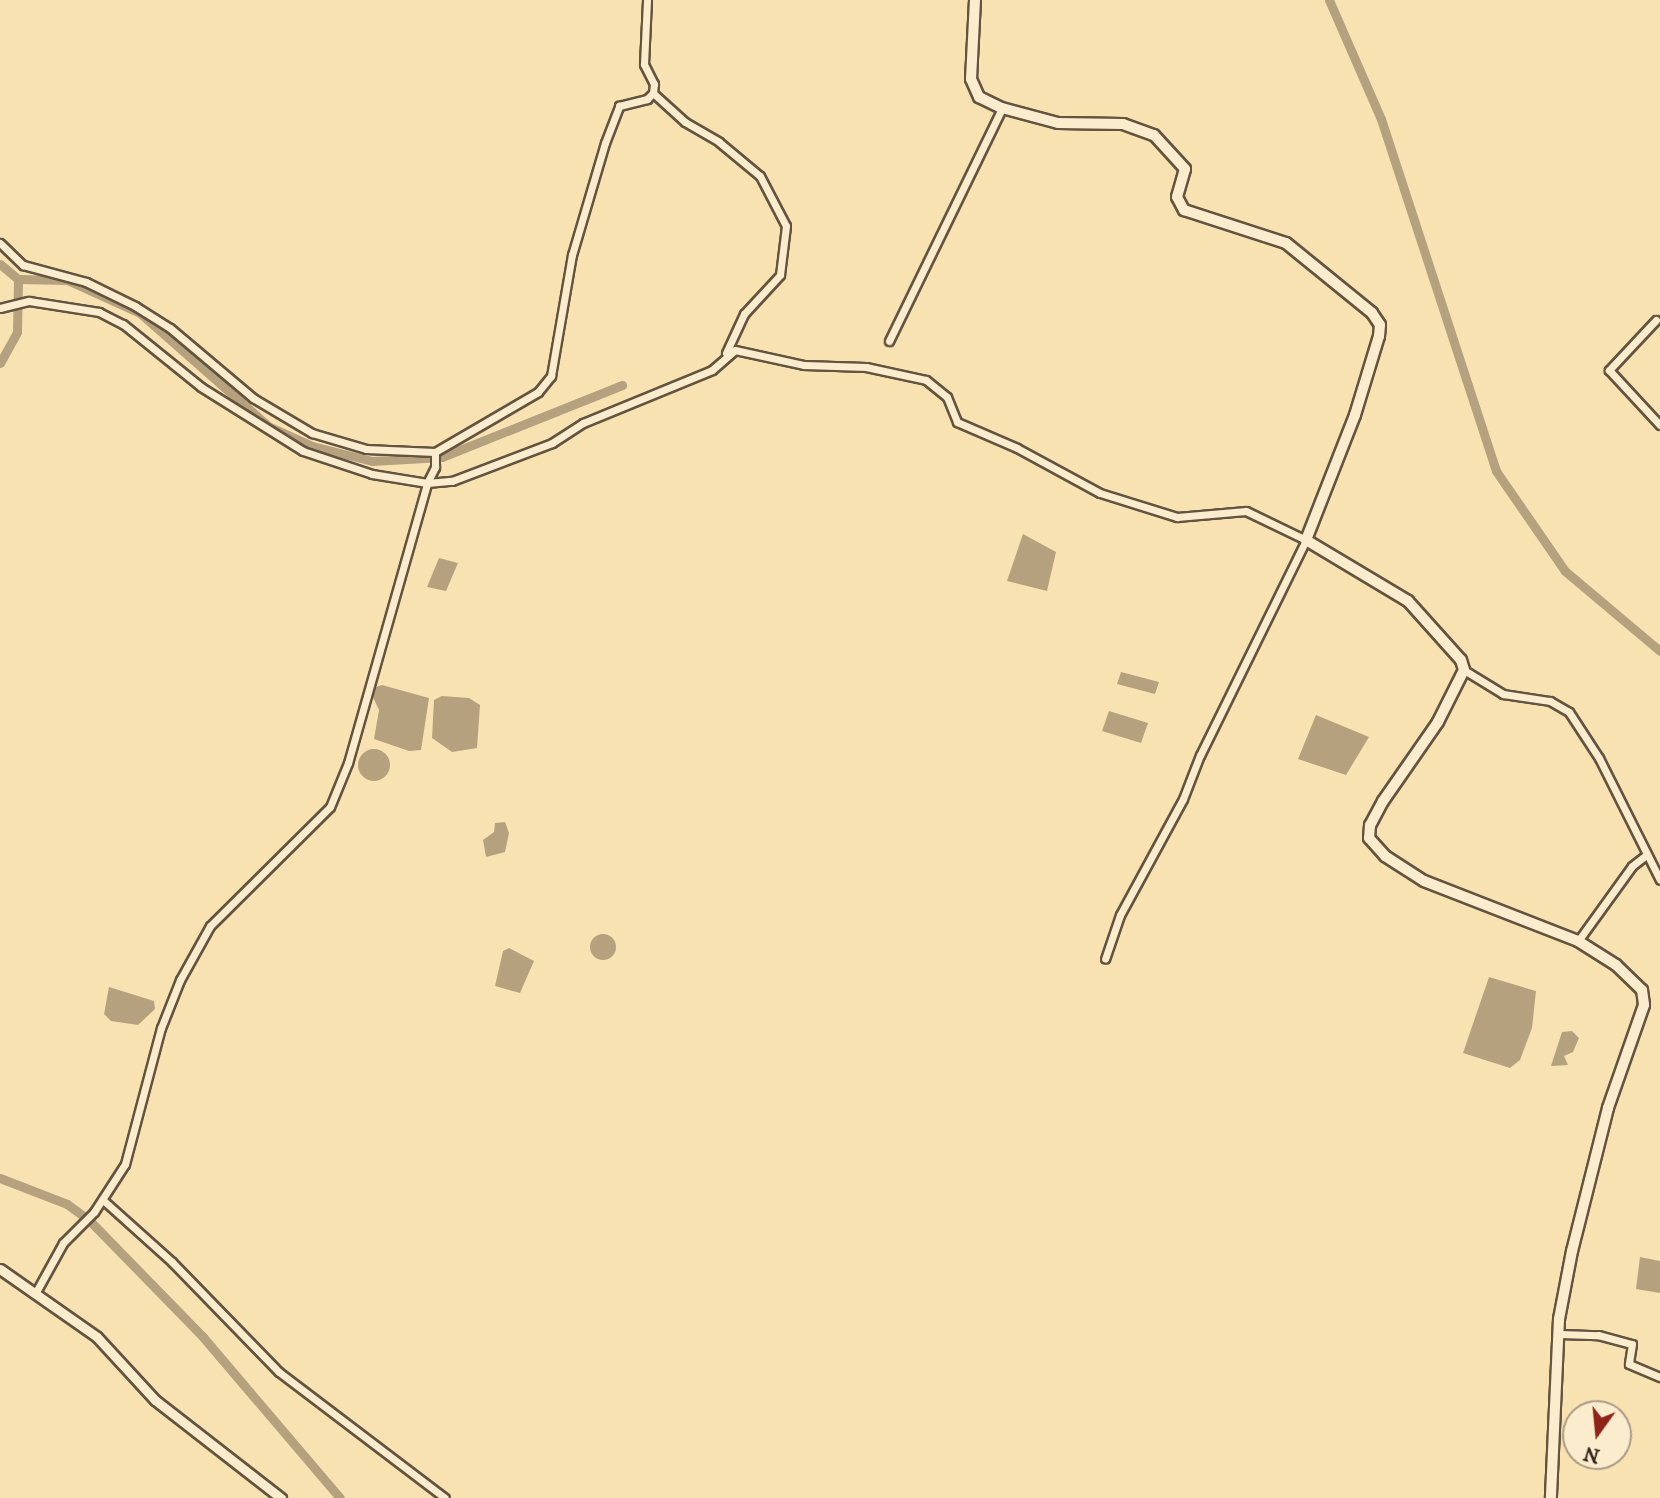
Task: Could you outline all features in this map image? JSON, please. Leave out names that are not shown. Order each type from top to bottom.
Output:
[{"type":"main road","points":[[975,0],[971,79],[979,97],[1002,108],[1058,123],[1123,124],[1154,135],[1185,169],[1177,197],[1184,210],[1286,243],[1373,313],[1380,325],[1379,336],[1355,415],[1306,540],[1408,600],[1461,660],[1464,670],[1438,722],[1383,801],[1370,825],[1369,838],[1385,856],[1424,881],[1578,941],[1637,981],[1644,1004],[1593,1159],[1572,1251],[1560,1334],[1551,1498]]},
{"type":"street","points":[[0,243],[23,265],[86,282],[135,306],[170,328],[253,398],[312,433],[366,449],[435,454],[538,392],[551,376],[572,255],[606,142],[619,106],[647,99],[653,93],[654,84],[644,64],[647,0]]},
{"type":"street","points":[[0,308],[9,303],[29,301],[99,312],[123,324],[201,387],[303,451],[372,474],[427,483],[452,481],[552,443],[583,423],[712,370],[726,353],[744,314],[780,275],[786,226],[760,176],[719,142],[685,122],[653,93]]},
{"type":"street","points":[[889,341],[1002,108]]},
{"type":"street","points":[[1656,320],[1609,370],[1660,425]]},
{"type":"street","points":[[726,353],[746,351],[804,365],[866,367],[926,380],[939,387],[957,422],[966,428],[1029,453],[1100,493],[1177,517],[1246,512],[1306,540],[1200,755],[1183,799],[1120,915],[1105,959]]},
{"type":"street","points":[[36,1292],[64,1243],[94,1212],[125,1164],[171,1000],[210,926],[330,807],[348,763],[427,483],[435,467],[435,454]]},
{"type":"street","points":[[1464,670],[1503,694],[1550,701],[1569,712],[1599,758],[1660,880]]},
{"type":"street","points":[[1578,941],[1632,866],[1646,855]]},
{"type":"street","points":[[1652,866],[1660,861]]},
{"type":"street","points":[[103,1200],[172,1262],[279,1372],[445,1498]]},
{"type":"street","points":[[0,1269],[97,1337],[155,1400],[281,1498]]},
{"type":"street","points":[[1560,1334],[1598,1335],[1632,1344],[1629,1364],[1660,1377]]},
{"type":"shaded area","points":[[1023,534],[1056,552],[1047,591],[1007,581]]},
{"type":"shaded area","points":[[439,558],[458,563],[446,591],[427,587]]},
{"type":"shaded area","points":[[1121,672],[1159,682],[1155,694],[1117,684]]},
{"type":"shaded area","points":[[382,685],[429,698],[421,750],[409,751],[374,739],[379,710],[369,689]]},
{"type":"shaded area","points":[[442,696],[469,698],[480,705],[477,748],[452,752],[432,738],[434,700]]},
{"type":"shaded area","points":[[1109,711],[1148,723],[1141,743],[1102,731]]},
{"type":"shaded area","points":[[1316,715],[1369,737],[1346,775],[1298,759]]},
{"type":"shaded area","points":[[374,749],[385,754],[390,765],[385,776],[374,781],[363,776],[358,765],[363,754]]},
{"type":"shaded area","points":[[505,822],[509,833],[505,852],[486,857],[483,840],[494,832],[495,823]]},
{"type":"shaded area","points":[[603,934],[613,937],[616,947],[613,957],[603,960],[593,957],[590,947],[593,937]]},
{"type":"shaded area","points":[[509,948],[534,961],[520,993],[495,986],[503,951]]},
{"type":"shaded area","points":[[1489,977],[1536,991],[1532,1028],[1520,1060],[1510,1068],[1463,1053]]},
{"type":"shaded area","points":[[109,987],[154,1001],[155,1009],[138,1025],[111,1021],[104,1014]]},
{"type":"shaded area","points":[[1572,1031],[1579,1038],[1573,1052],[1564,1056],[1568,1065],[1551,1066],[1562,1032]]},
{"type":"shaded area","points":[[1640,1257],[1660,1261],[1660,1293],[1636,1289]]},
{"type":"waterway","points":[[1329,0],[1381,119],[1496,471],[1565,571],[1660,651]]},
{"type":"waterway","points":[[0,264],[18,279],[67,280],[140,313],[268,426],[312,446],[372,461],[442,457],[622,385]]},
{"type":"waterway","points":[[0,363],[17,332],[18,279]]},
{"type":"waterway","points":[[0,1178],[67,1204],[88,1219],[203,1337],[340,1498]]}]
